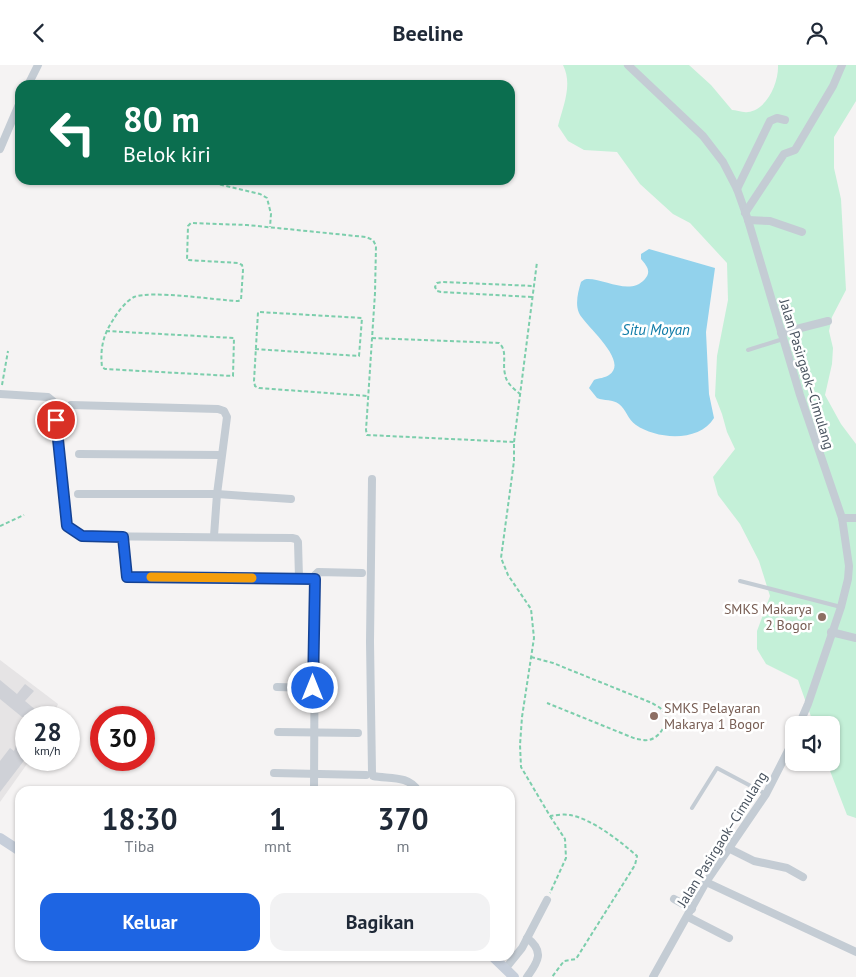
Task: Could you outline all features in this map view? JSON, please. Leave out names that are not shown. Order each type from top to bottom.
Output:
[{"type":"main road","points":[[0,838],[15,848]]},
{"type":"main road","points":[[497,961],[514,977]]},
{"type":"street","points":[[30,80],[38,65]]},
{"type":"street","name":"Jalan Pasirgaok–Cimulang","points":[[628,65],[703,136],[723,162],[737,189],[820,457],[842,518],[852,566],[841,607],[803,716]]},
{"type":"street","points":[[802,232],[770,221],[747,217],[784,154],[795,150],[833,86],[842,65]]},
{"type":"street","points":[[0,149],[15,114]]},
{"type":"street","points":[[737,189],[770,121],[777,118],[785,120]]},
{"type":"street","points":[[782,336],[828,321]]},
{"type":"street","points":[[0,394],[48,397],[54,402],[67,526],[82,536],[214,536],[296,539],[298,545],[299,578]]},
{"type":"street","points":[[70,405],[218,409],[224,411],[226,417],[214,536]]},
{"type":"street","points":[[79,454],[221,455]]},
{"type":"street","points":[[372,479],[370,632],[372,772],[373,776],[406,780],[415,786]]},
{"type":"street","points":[[78,494],[217,494],[291,499]]},
{"type":"street","points":[[842,518],[856,518]]},
{"type":"street","points":[[123,537],[127,577],[315,579]]},
{"type":"street","points":[[314,786],[315,573],[362,573]]},
{"type":"street","points":[[831,632],[856,638]]},
{"type":"street","points":[[277,687],[313,688]]},
{"type":"street","points":[[278,732],[358,733]]},
{"type":"street","name":"Jalan Pasirgaok–Cimulang","points":[[654,977],[706,882],[766,794],[785,757]]},
{"type":"street","points":[[274,773],[366,775]]},
{"type":"street","points":[[730,849],[754,861],[787,868],[803,877]]},
{"type":"street","points":[[706,882],[856,952]]},
{"type":"street","points":[[674,899],[692,909]]},
{"type":"street","points":[[515,957],[522,948],[547,900]]},
{"type":"street","points":[[688,917],[729,938]]},
{"type":"street","points":[[527,938],[534,943],[538,952],[537,963],[527,977]]},
{"type":"street","points":[[506,969],[512,961]]},
{"type":"lane","points":[[748,350],[782,336]]},
{"type":"lane","points":[[740,581],[841,607]]},
{"type":"lane","points":[[692,807],[717,768],[766,794]]},
{"type":"path","points":[[221,185],[260,194],[267,198],[270,204],[270,227]]},
{"type":"path","points":[[106,331],[234,338],[233,376],[105,369],[102,367],[102,345],[106,331],[116,314],[133,298],[151,294],[241,300],[242,265],[238,263],[187,260],[188,226],[191,223],[270,227],[366,237],[373,240],[376,246],[367,435],[514,441]]},
{"type":"path","points":[[537,262],[501,558],[508,575],[531,609],[534,638],[522,717],[521,767],[565,839],[566,858],[547,900]]},
{"type":"path","points":[[532,297],[441,292],[436,291],[435,287],[437,283],[442,282],[534,285]]},
{"type":"path","points":[[255,349],[359,356],[362,318],[258,312],[255,349],[254,381],[255,386],[259,388],[368,396]]},
{"type":"path","points":[[372,338],[498,343],[503,346],[505,376],[520,394]]},
{"type":"path","points":[[0,394],[8,351]]},
{"type":"path","points":[[0,526],[24,515]]},
{"type":"path","points":[[531,657],[553,663],[652,703],[663,710],[666,718],[664,727],[658,736],[650,741],[636,739],[548,703]]},
{"type":"path","points":[[550,816],[569,815],[594,825],[616,838],[637,856],[635,865],[576,959],[564,961],[552,977]]},
{"type":"shaded area","points":[[0,660],[58,704],[57,706],[15,706],[15,771],[22,771],[0,802]]},
{"type":"green space","points":[[563,65],[689,65],[711,85],[732,110],[746,112],[755,110],[766,101],[774,87],[778,65],[856,65],[856,101],[834,137],[834,168],[841,199],[846,290],[832,317],[829,331],[833,348],[832,364],[825,395],[841,424],[856,444],[856,818],[847,815],[830,771],[840,771],[840,716],[811,716],[798,680],[766,664],[757,649],[757,631],[770,596],[759,561],[740,524],[718,495],[713,477],[735,449],[715,396],[717,356],[728,300],[727,263],[690,223],[673,214],[640,184],[617,152],[584,150],[568,141],[558,126],[567,88],[566,73]]},
{"type":"water","name":"Situ Moyan","points":[[649,249],[715,268],[706,332],[709,394],[714,418],[698,432],[688,435],[666,436],[644,430],[633,423],[619,404],[614,401],[597,398],[589,388],[594,380],[609,375],[614,369],[614,361],[604,344],[579,313],[577,302],[581,282],[588,279],[625,286],[639,284],[648,273],[648,268],[641,259],[641,254]]},
{"type":"building","points":[[0,680],[17,694],[25,684],[34,691],[25,701],[31,706],[15,706],[15,711],[0,699]]},
{"type":"building","points":[[10,748],[14,751],[15,749],[16,771],[0,792],[0,761]]},
{"type":"slow traffic","points":[[151,577],[252,578]]},
{"type":"place","name":"SMKS Makarya 2 Bogor","points":[[822,617]]},
{"type":"place","name":"SMKS Pelayaran Makarya 1 Bogor","points":[[654,716]]},
{"type":"route","points":[[56,420],[67,526],[82,536],[123,537],[127,577],[315,579],[313,688]]}]
